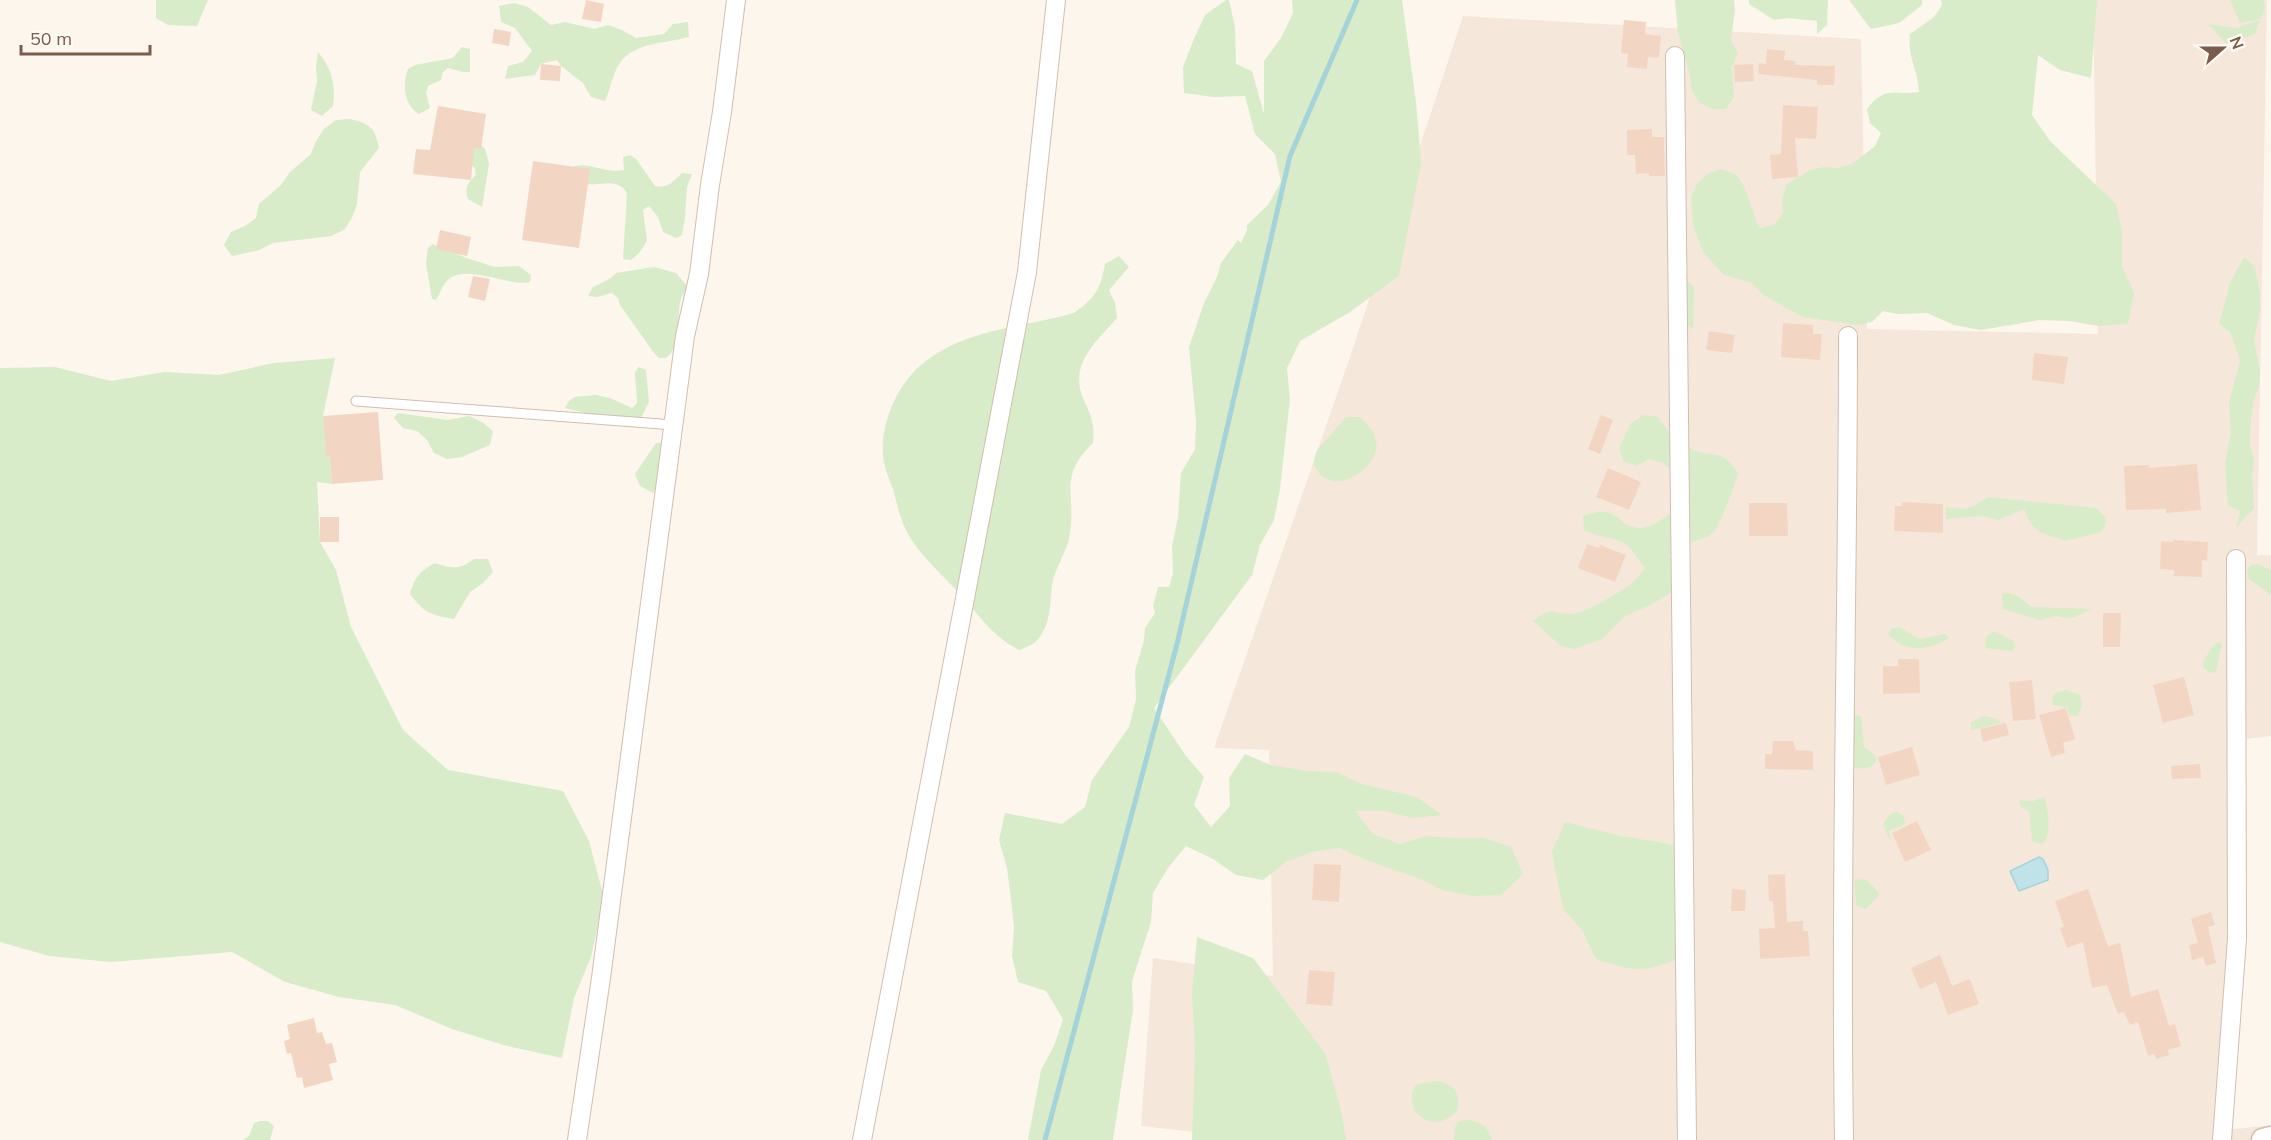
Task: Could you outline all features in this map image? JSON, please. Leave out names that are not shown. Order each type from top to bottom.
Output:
[{"type":"street","points":[[578,1140],[685,336],[699,274],[736,0]]},
{"type":"street","points":[[862,1140],[1027,272],[1056,0]]},
{"type":"street","points":[[1675,56],[1688,1140]]},
{"type":"street","points":[[1845,1140],[1844,793],[1848,553],[1848,336]]},
{"type":"street","points":[[2222,1140],[2236,939],[2236,559]]},
{"type":"street","points":[[2263,1140],[2271,1138]]},
{"type":"lane","points":[[356,401],[674,425]]},
{"type":"shaded area","points":[[2093,0],[2267,0],[2257,555],[2271,555],[2271,736],[2245,739],[2227,1130],[2271,1125],[2271,1140],[1264,1140],[1141,1126],[1153,958],[1273,976],[1269,750],[1214,748],[1350,357],[1463,16],[1861,39],[1867,329],[2098,334]]},
{"type":"green space","points":[[156,0],[208,0],[197,26],[168,25],[156,18]]},
{"type":"green space","points":[[1229,0],[1235,27],[1236,64],[1252,71],[1264,114],[1264,61],[1281,38],[1293,13],[1292,0],[1402,0],[1416,102],[1421,163],[1399,276],[1350,312],[1300,341],[1287,368],[1290,399],[1280,489],[1274,520],[1260,545],[1252,575],[1154,708],[1186,756],[1204,777],[1194,805],[1211,827],[1230,806],[1229,778],[1245,754],[1271,765],[1307,771],[1336,772],[1362,784],[1417,797],[1442,815],[1413,818],[1384,811],[1355,811],[1373,834],[1400,844],[1426,836],[1484,838],[1511,847],[1523,874],[1501,895],[1473,896],[1445,891],[1340,848],[1312,852],[1286,862],[1263,880],[1236,875],[1213,859],[1186,846],[1168,868],[1153,893],[1151,922],[1132,981],[1133,1010],[1113,1140],[1028,1140],[1041,1070],[1054,1046],[1063,1019],[1046,991],[1018,982],[1012,956],[1014,928],[1007,868],[999,840],[1005,813],[1062,824],[1085,807],[1092,780],[1129,727],[1136,699],[1135,671],[1145,628],[1155,613],[1153,606],[1158,587],[1169,587],[1173,574],[1172,546],[1178,517],[1181,473],[1195,449],[1196,421],[1189,347],[1221,263],[1238,240],[1241,243],[1247,225],[1268,205],[1281,182],[1275,154],[1255,134],[1245,96],[1214,97],[1184,93],[1183,67],[1193,41],[1205,15]]},
{"type":"green space","points":[[1675,0],[1734,0],[1731,40],[1738,53],[1732,67],[1734,97],[1726,109],[1712,109],[1699,102],[1692,90],[1678,33]]},
{"type":"green space","points":[[1749,0],[1828,0],[1827,25],[1817,34],[1817,21],[1788,18],[1774,20],[1749,4]]},
{"type":"green space","points":[[1849,0],[1922,0],[1922,5],[1899,23],[1871,29]]},
{"type":"green space","points":[[1941,0],[2097,0],[2091,78],[2060,70],[2038,55],[2032,115],[2050,141],[2116,204],[2122,232],[2122,266],[2134,293],[2128,324],[2099,326],[2069,321],[2040,320],[1981,330],[1954,325],[1927,313],[1897,314],[1883,311],[1872,322],[1859,325],[1802,317],[1762,294],[1752,283],[1724,275],[1703,252],[1693,225],[1691,197],[1697,184],[1708,174],[1720,169],[1735,174],[1739,178],[1760,228],[1774,225],[1783,213],[1782,199],[1786,185],[1810,170],[1824,167],[1839,168],[1852,164],[1875,146],[1881,133],[1870,123],[1867,109],[1885,94],[1919,92],[1911,57],[1910,34],[1934,17],[1942,5]]},
{"type":"green space","points":[[2230,0],[2264,0],[2265,8],[2261,19],[2240,23]]},
{"type":"green space","points":[[514,3],[528,7],[551,25],[565,22],[594,29],[608,25],[636,38],[664,34],[673,24],[688,22],[689,37],[645,46],[626,56],[619,64],[605,101],[591,97],[583,83],[561,66],[557,60],[541,64],[535,75],[505,79],[508,66],[523,62],[532,51],[515,28],[501,22],[499,6]]},
{"type":"green space","points":[[2260,20],[2255,34],[2227,45],[2208,24],[2236,28]]},
{"type":"green space","points":[[462,47],[470,49],[470,72],[448,68],[443,72],[441,80],[428,86],[426,93],[430,108],[419,114],[407,100],[405,81],[408,69],[415,65],[453,58]]},
{"type":"green space","points":[[318,52],[330,71],[334,91],[333,106],[322,116],[311,110],[317,81]]},
{"type":"green space","points":[[350,119],[367,125],[374,131],[379,148],[360,172],[357,204],[344,230],[331,236],[273,243],[259,250],[232,256],[224,245],[231,232],[256,218],[259,204],[311,154],[324,129],[336,120]]},
{"type":"green space","points":[[436,137],[480,144],[485,149],[489,164],[482,207],[468,199],[466,192],[476,175],[475,168]]},
{"type":"green space","points":[[630,155],[636,159],[655,186],[667,185],[682,173],[692,174],[687,187],[682,235],[676,238],[663,232],[658,217],[649,206],[643,210],[647,241],[631,260],[623,259],[627,193],[623,188],[614,184],[586,184],[572,167],[624,170],[623,157]]},
{"type":"green space","points":[[433,244],[445,251],[452,251],[495,267],[519,266],[531,275],[530,282],[521,283],[476,274],[456,275],[446,282],[436,300],[432,299],[426,263],[428,248]]},
{"type":"green space","points":[[1119,256],[1129,267],[1109,290],[1115,303],[1117,318],[1087,354],[1079,375],[1083,398],[1092,420],[1093,443],[1075,466],[1072,476],[1069,540],[1052,585],[1044,629],[1034,643],[1019,650],[1000,638],[985,624],[912,541],[901,517],[884,463],[886,423],[903,385],[921,365],[956,343],[975,336],[1074,313],[1096,292],[1105,264]]},
{"type":"green space","points":[[2244,257],[2255,267],[2260,295],[2260,310],[2254,340],[2260,372],[2259,387],[2253,401],[2250,431],[2250,445],[2254,459],[2252,475],[2254,508],[2236,528],[2240,511],[2228,506],[2225,463],[2231,433],[2229,403],[2240,360],[2230,332],[2219,324],[2230,283]]},
{"type":"green space","points":[[654,267],[676,273],[687,286],[679,307],[676,345],[666,358],[659,358],[654,353],[620,305],[618,298],[612,293],[597,297],[588,296],[593,287],[616,273]]},
{"type":"green space","points":[[1681,280],[1689,282],[1694,288],[1693,329],[1684,323]]},
{"type":"green space","points":[[335,358],[323,416],[332,484],[317,482],[320,542],[336,570],[351,627],[403,730],[448,770],[563,791],[589,841],[604,898],[591,957],[574,998],[562,1058],[507,1046],[452,1029],[395,1005],[339,997],[285,982],[232,952],[111,962],[49,956],[0,942],[0,368],[55,367],[111,381],[164,372],[219,375],[274,363]]},
{"type":"green space","points":[[639,367],[646,370],[649,402],[642,416],[635,420],[598,416],[565,408],[575,397],[595,395],[610,398],[632,408],[637,403],[635,372]]},
{"type":"green space","points":[[398,413],[448,420],[469,416],[482,422],[493,431],[490,445],[462,457],[447,459],[434,453],[427,440],[417,431],[403,428],[394,418]]},
{"type":"green space","points":[[1643,415],[1658,417],[1672,434],[1689,448],[1727,459],[1738,474],[1712,534],[1700,540],[1677,544],[1669,556],[1678,569],[1676,590],[1624,617],[1602,639],[1575,649],[1561,646],[1533,621],[1548,612],[1571,614],[1593,606],[1628,586],[1644,568],[1637,556],[1624,543],[1584,530],[1583,516],[1595,512],[1610,513],[1632,527],[1640,528],[1655,524],[1678,508],[1673,471],[1663,463],[1649,459],[1636,466],[1623,461],[1619,448],[1631,423]]},
{"type":"green space","points":[[1346,417],[1360,417],[1365,422],[1375,437],[1376,449],[1373,459],[1358,474],[1349,479],[1329,480],[1320,474],[1313,464],[1317,450]]},
{"type":"green space","points":[[656,443],[661,443],[661,462],[658,482],[653,493],[640,486],[635,474]]},
{"type":"green space","points":[[1988,497],[2096,508],[2106,518],[2105,526],[2101,532],[2066,541],[2039,532],[2031,524],[2024,509],[1998,520],[1982,516],[1946,519],[1946,507],[1964,509]]},
{"type":"green space","points":[[474,559],[488,559],[493,572],[470,592],[454,619],[429,612],[410,594],[418,576],[435,563],[455,567]]},
{"type":"green space","points":[[2258,564],[2271,570],[2271,595],[2249,579],[2247,571],[2251,565]]},
{"type":"green space","points":[[2011,593],[2031,607],[2092,609],[2075,617],[2056,616],[2040,620],[2003,609],[2002,594]]},
{"type":"green space","points":[[1899,627],[1920,639],[1945,634],[1949,638],[1934,646],[1909,647],[1894,640],[1888,634],[1891,629]]},
{"type":"green space","points":[[1994,631],[2013,641],[2016,647],[2011,651],[1985,648],[1986,636]]},
{"type":"green space","points":[[2218,642],[2222,643],[2216,672],[2210,673],[2204,668],[2203,661]]},
{"type":"green space","points":[[2066,690],[2080,695],[2082,706],[2078,716],[2070,716],[2067,707],[2053,705],[2052,698],[2055,693]]},
{"type":"green space","points":[[1861,716],[1864,747],[1875,755],[1877,760],[1872,766],[1865,768],[1851,766],[1853,717]]},
{"type":"green space","points":[[1984,716],[2002,723],[1971,730],[1971,722]]},
{"type":"green space","points":[[2044,797],[2049,828],[2048,835],[2042,844],[2032,841],[2029,812],[2020,806],[2020,800],[2033,801]]},
{"type":"green space","points":[[1897,812],[1904,816],[1905,824],[1889,831],[1891,838],[1889,839],[1883,824],[1890,814]]},
{"type":"green space","points":[[1565,822],[1621,836],[1675,845],[1676,921],[1680,958],[1638,969],[1596,959],[1582,930],[1563,909],[1552,852]]},
{"type":"green space","points":[[1854,879],[1867,880],[1880,894],[1866,909],[1856,905]]},
{"type":"green space","points":[[1197,937],[1253,958],[1325,1053],[1341,1110],[1346,1140],[1192,1140],[1195,1049],[1192,993]]},
{"type":"green space","points":[[1439,1081],[1456,1091],[1458,1100],[1457,1111],[1447,1119],[1436,1122],[1420,1116],[1414,1109],[1412,1092],[1417,1084]]},
{"type":"green space","points":[[1470,1120],[1484,1126],[1492,1140],[1454,1140],[1455,1127],[1459,1121]]},
{"type":"green space","points":[[268,1121],[274,1126],[270,1140],[243,1140],[249,1136],[254,1123]]},
{"type":"water","points":[[2039,857],[2043,859],[2048,870],[2048,880],[2019,891],[2010,871]]},
{"type":"building","points":[[586,0],[604,4],[601,22],[582,19]]},
{"type":"building","points":[[1624,20],[1646,22],[1645,34],[1661,36],[1659,58],[1648,57],[1647,69],[1627,67],[1628,54],[1621,53]]},
{"type":"building","points":[[494,29],[511,32],[509,46],[492,43]]},
{"type":"building","points":[[1767,49],[1785,51],[1784,60],[1795,61],[1795,65],[1835,66],[1834,85],[1817,85],[1817,80],[1758,74],[1759,63],[1766,64]]},
{"type":"building","points":[[541,64],[561,66],[560,81],[540,80]]},
{"type":"building","points":[[1753,64],[1754,81],[1735,82],[1734,65]]},
{"type":"building","points":[[1783,105],[1818,107],[1816,139],[1795,138],[1798,177],[1772,179],[1770,155],[1781,154]]},
{"type":"building","points":[[438,106],[486,114],[481,149],[474,148],[471,180],[413,174],[416,149],[430,150]]},
{"type":"building","points":[[1652,129],[1652,137],[1664,137],[1665,176],[1649,176],[1649,173],[1636,174],[1635,155],[1627,155],[1627,130]]},
{"type":"building","points":[[533,161],[590,169],[579,248],[522,240]]},
{"type":"building","points":[[440,230],[471,237],[467,256],[436,249]]},
{"type":"building","points":[[473,276],[490,279],[485,301],[468,297]]},
{"type":"building","points":[[1783,323],[1813,325],[1813,334],[1822,334],[1820,360],[1781,357]]},
{"type":"building","points":[[1709,331],[1735,335],[1732,353],[1706,350]]},
{"type":"building","points":[[2034,353],[2068,357],[2064,384],[2032,380]]},
{"type":"building","points":[[378,412],[383,480],[332,484],[330,456],[326,456],[323,416]]},
{"type":"building","points":[[1601,415],[1613,420],[1600,454],[1588,449]]},
{"type":"building","points":[[2197,464],[2201,510],[2166,513],[2166,509],[2126,510],[2124,466],[2149,465],[2149,468]]},
{"type":"building","points":[[1608,468],[1641,482],[1629,510],[1596,497]]},
{"type":"building","points":[[1902,502],[1943,504],[1943,533],[1894,531],[1895,506],[1902,506]]},
{"type":"building","points":[[1749,503],[1787,503],[1788,536],[1749,536]]},
{"type":"building","points":[[320,517],[339,517],[339,542],[320,542]]},
{"type":"building","points":[[2173,540],[2208,542],[2207,561],[2202,560],[2202,577],[2174,576],[2174,570],[2160,569],[2161,541],[2173,542]]},
{"type":"building","points":[[1587,544],[1599,548],[1600,545],[1626,555],[1615,582],[1578,568]]},
{"type":"building","points":[[2103,613],[2121,613],[2120,647],[2103,647]]},
{"type":"building","points":[[1898,659],[1919,659],[1920,693],[1883,694],[1883,666],[1898,666]]},
{"type":"building","points":[[2184,677],[2194,715],[2163,723],[2153,685]]},
{"type":"building","points":[[2032,680],[2036,719],[2013,721],[2009,682]]},
{"type":"building","points":[[2066,708],[2075,739],[2063,743],[2065,753],[2051,757],[2039,715]]},
{"type":"building","points":[[2006,723],[2009,735],[1983,742],[1980,729]]},
{"type":"building","points":[[1773,741],[1793,741],[1796,750],[1813,751],[1813,770],[1765,769],[1765,754],[1772,754]]},
{"type":"building","points":[[1912,747],[1920,775],[1886,785],[1878,757]]},
{"type":"building","points":[[2200,764],[2201,778],[2172,779],[2171,766]]},
{"type":"building","points":[[1917,821],[1931,850],[1905,862],[1892,833]]},
{"type":"building","points":[[1314,864],[1341,865],[1339,902],[1312,900]]},
{"type":"building","points":[[1785,874],[1787,922],[1803,921],[1803,931],[1808,931],[1810,956],[1760,959],[1759,929],[1775,928],[1773,901],[1769,901],[1768,875]]},
{"type":"building","points":[[1732,889],[1746,890],[1745,911],[1731,911]]},
{"type":"building","points":[[2088,889],[2108,946],[2120,943],[2131,997],[2158,989],[2169,1026],[2175,1024],[2181,1046],[2168,1050],[2169,1055],[2156,1059],[2154,1054],[2148,1056],[2138,1022],[2130,1025],[2124,1012],[2118,1014],[2107,985],[2092,988],[2083,942],[2067,948],[2060,928],[2064,927],[2055,901]]},
{"type":"building","points":[[2211,912],[2215,925],[2208,927],[2216,963],[2206,966],[2203,957],[2192,960],[2189,945],[2198,943],[2191,919]]},
{"type":"building","points":[[1940,955],[1952,986],[1970,979],[1979,1004],[1948,1015],[1936,982],[1920,989],[1911,968]]},
{"type":"building","points":[[1309,970],[1335,972],[1332,1006],[1306,1004]]},
{"type":"building","points":[[314,1018],[317,1033],[322,1032],[326,1044],[332,1043],[337,1062],[329,1064],[333,1080],[304,1088],[302,1077],[297,1078],[291,1053],[287,1054],[284,1041],[290,1039],[287,1025]]},
{"type":"waterway","points":[[1045,1140],[1177,644],[1290,156],[1357,0]]}]
